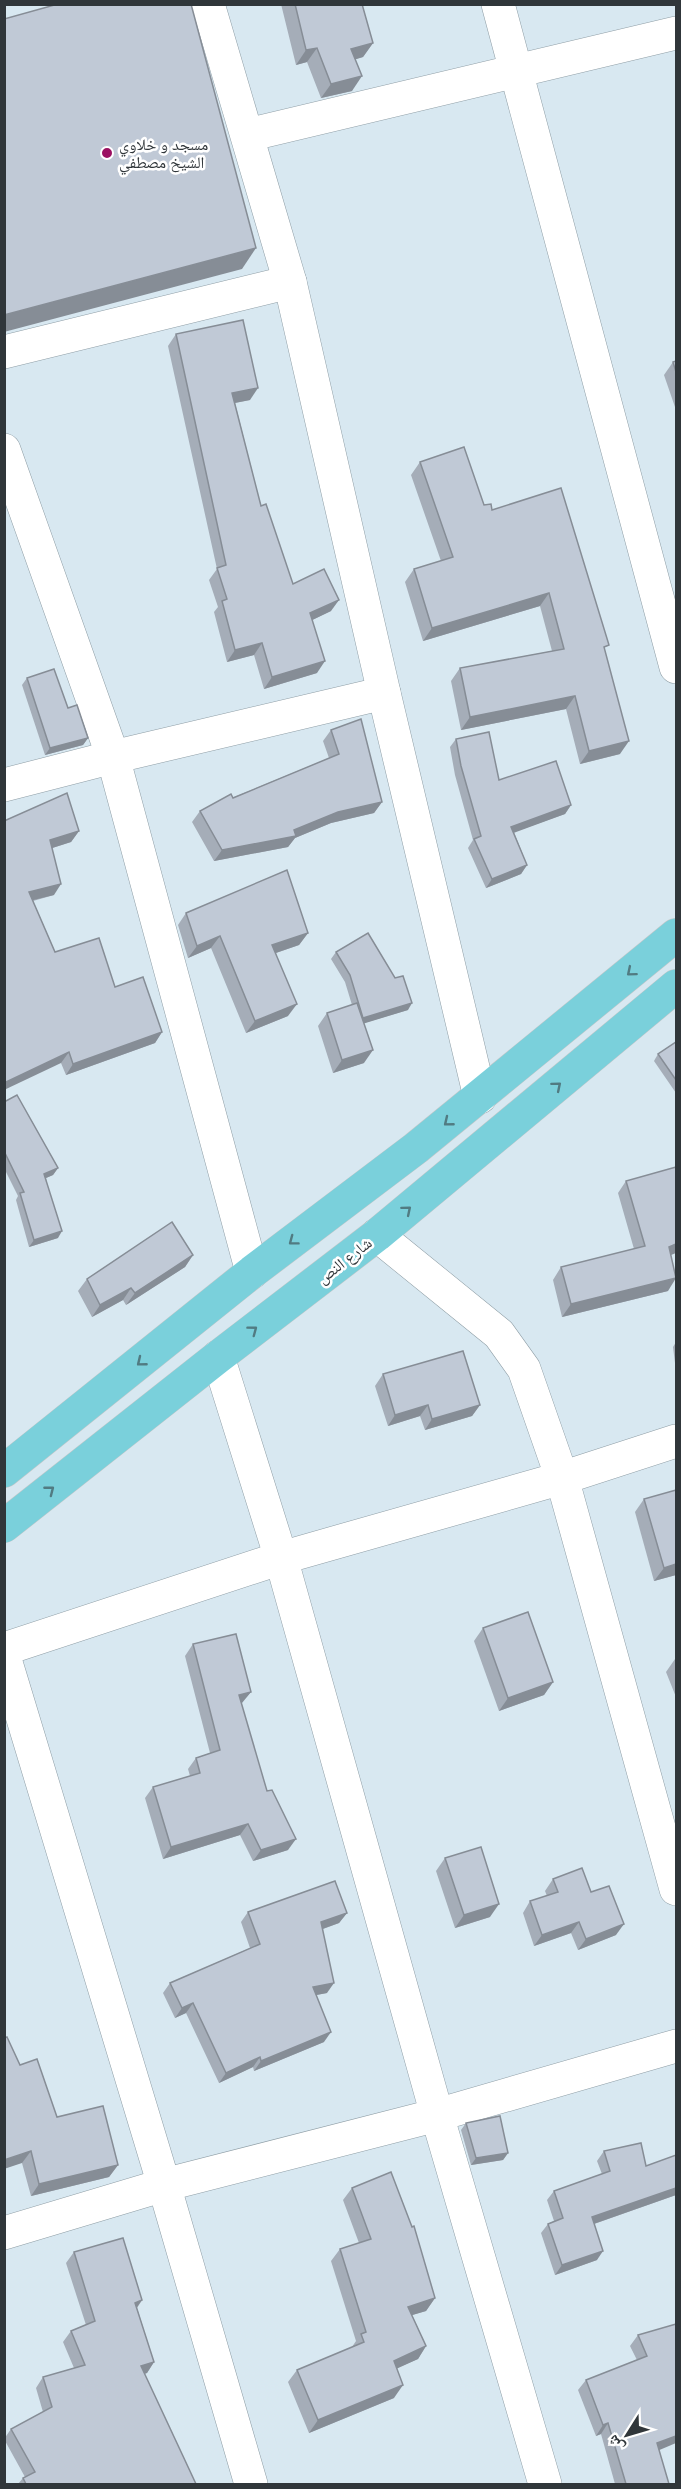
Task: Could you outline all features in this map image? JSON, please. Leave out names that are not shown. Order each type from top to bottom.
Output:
[{"type":"main road","points":[[4,1471],[252,1272],[480,1097],[676,935]]},
{"type":"main road","name":"شارع النص","points":[[4,1526],[377,1235],[676,986]]},
{"type":"street","points":[[208,4],[290,282],[480,1097]]},
{"type":"street","points":[[498,4],[514,72],[676,667]]},
{"type":"street","points":[[248,135],[676,33]]},
{"type":"street","points":[[4,352],[290,282]]},
{"type":"street","points":[[4,450],[112,757],[252,1272]]},
{"type":"street","points":[[4,785],[112,757],[384,693]]},
{"type":"street","points":[[377,1235],[499,1334],[524,1369],[562,1478],[676,1889]]},
{"type":"street","points":[[218,1357],[280,1558],[544,2484]]},
{"type":"street","points":[[4,1649],[280,1558],[562,1478],[676,1441]]},
{"type":"street","points":[[4,1656],[164,2185],[251,2484]]},
{"type":"street","points":[[4,2233],[164,2185],[437,2115],[676,2046]]},
{"type":"building","name":"مسجد و خلاوي الشيخ مصطفي","points":[[58,4],[191,4],[256,248],[4,315],[4,19]]},
{"type":"building","points":[[295,4],[362,4],[373,43],[351,49],[362,76],[331,84],[317,48],[306,50]]},
{"type":"building","points":[[243,320],[258,388],[232,393],[261,506],[266,504],[293,584],[324,569],[339,600],[310,613],[325,661],[272,677],[262,643],[235,650],[222,601],[227,599],[217,568],[226,565],[176,334]]},
{"type":"building","points":[[464,447],[484,505],[491,504],[492,510],[561,488],[609,645],[604,647],[629,741],[589,751],[575,696],[470,717],[460,668],[564,649],[549,593],[432,628],[414,569],[453,557],[420,462]]},
{"type":"building","points":[[54,669],[68,708],[77,705],[88,738],[50,748],[27,678]]},
{"type":"building","points":[[361,719],[382,802],[338,812],[294,830],[296,836],[222,850],[200,811],[231,794],[233,798],[339,754],[331,730]]},
{"type":"building","points":[[489,732],[499,780],[556,761],[571,805],[511,827],[527,865],[492,879],[474,839],[481,836],[461,766],[456,739]]},
{"type":"building","points":[[67,793],[79,831],[50,840],[61,884],[29,892],[55,952],[99,938],[115,987],[143,977],[162,1032],[73,1064],[69,1052],[4,1083],[4,821]]},
{"type":"building","points":[[287,870],[308,933],[272,945],[297,1004],[255,1021],[220,936],[197,946],[186,913]]},
{"type":"building","points":[[368,933],[395,978],[403,976],[412,1003],[363,1018],[350,975],[336,952]]},
{"type":"building","points":[[357,1003],[373,1050],[342,1060],[327,1013]]},
{"type":"building","points":[[676,1042],[676,1080],[658,1054]]},
{"type":"building","points":[[17,1095],[58,1168],[44,1174],[62,1231],[34,1240],[20,1193],[24,1192],[4,1151],[4,1102]]},
{"type":"building","points":[[676,1167],[676,1244],[669,1247],[676,1278],[571,1304],[561,1267],[645,1246],[626,1181]]},
{"type":"building","points":[[172,1222],[193,1255],[135,1293],[131,1288],[100,1305],[87,1279]]},
{"type":"building","points":[[463,1351],[480,1405],[432,1419],[428,1405],[395,1415],[383,1374]]},
{"type":"building","points":[[676,1490],[676,1564],[664,1568],[644,1499]]},
{"type":"building","points":[[528,1612],[553,1682],[508,1698],[483,1628]]},
{"type":"building","points":[[236,1634],[251,1692],[239,1695],[267,1791],[272,1790],[296,1839],[261,1850],[248,1824],[171,1847],[153,1787],[200,1773],[196,1758],[220,1750],[193,1644]]},
{"type":"building","points":[[481,1847],[499,1904],[464,1915],[445,1858]]},
{"type":"building","points":[[582,1868],[591,1892],[609,1886],[624,1924],[586,1939],[579,1922],[542,1935],[530,1901],[558,1892],[553,1879]]},
{"type":"building","points":[[335,1881],[347,1913],[321,1922],[334,1983],[313,1987],[331,2032],[261,2061],[260,2057],[226,2073],[193,2003],[182,2008],[170,1983],[260,1944],[248,1912]]},
{"type":"building","points":[[7,2037],[20,2065],[37,2059],[57,2117],[103,2106],[118,2165],[39,2184],[31,2151],[4,2160],[4,2038]]},
{"type":"building","points":[[500,2116],[508,2153],[476,2158],[466,2123]]},
{"type":"building","points":[[641,2143],[646,2166],[676,2155],[676,2188],[592,2217],[603,2251],[562,2265],[548,2224],[563,2218],[554,2191],[610,2171],[604,2151]]},
{"type":"building","points":[[391,2172],[412,2227],[414,2226],[435,2298],[408,2307],[426,2346],[394,2361],[403,2385],[318,2420],[297,2370],[364,2342],[361,2334],[366,2332],[340,2249],[371,2239],[352,2188]]},
{"type":"building","points":[[123,2238],[142,2300],[135,2303],[154,2362],[141,2366],[196,2484],[26,2484],[23,2478],[35,2472],[11,2429],[52,2407],[43,2377],[85,2365],[71,2331],[95,2321],[74,2252]]},
{"type":"building","points":[[676,2324],[676,2436],[657,2443],[669,2484],[626,2484],[608,2423],[603,2425],[586,2380],[647,2356],[638,2335]]},
{"type":"place","name":"مسجد و خلاوي الشيخ مصطفي","points":[[107,153]]}]
